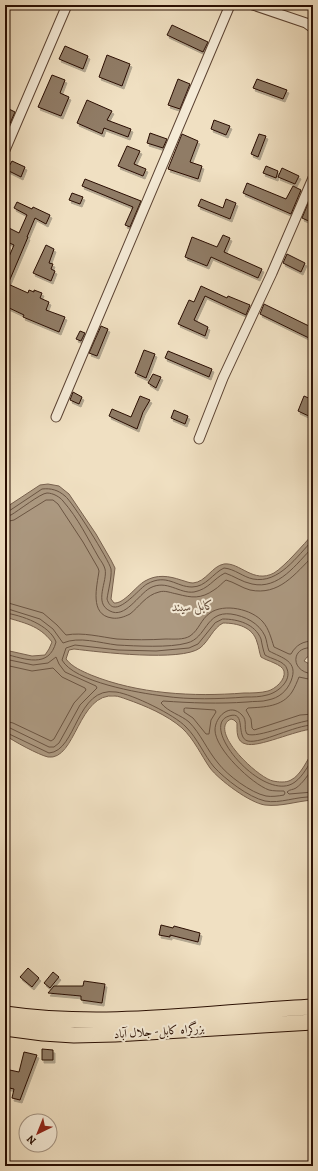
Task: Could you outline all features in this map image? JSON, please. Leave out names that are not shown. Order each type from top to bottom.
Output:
[{"type":"highway","name":"بزرگراه کابل- جلال آباد","points":[[5,1014],[74,1020],[161,1018],[313,1007]]},
{"type":"highway","points":[[74,1020],[74,1035]]},
{"type":"highway","name":"بزرگراه کابل- جلال آباد","points":[[5,1028],[74,1035],[115,1034],[313,1022]]},
{"type":"street","points":[[5,150],[67,5]]},
{"type":"street","points":[[56,417],[230,5]]},
{"type":"street","points":[[253,5],[306,23],[313,28]]},
{"type":"street","points":[[199,439],[223,378],[272,273],[313,178]]},
{"type":"water","name":"کابل سيند","points":[[48,484],[59,486],[69,494],[96,534],[115,568],[111,599],[114,603],[122,601],[141,583],[154,577],[168,577],[193,583],[202,580],[220,565],[224,564],[236,566],[260,576],[266,576],[274,573],[283,566],[313,534],[313,657],[307,657],[304,661],[313,666],[313,729],[252,745],[240,741],[237,723],[231,719],[225,725],[225,733],[237,753],[247,763],[257,772],[273,781],[287,782],[295,778],[313,751],[313,800],[283,805],[265,805],[243,796],[214,773],[190,737],[176,723],[149,708],[118,696],[103,698],[93,704],[65,749],[57,755],[48,757],[44,756],[26,748],[5,735],[5,650],[32,656],[45,655],[52,642],[47,636],[36,628],[5,617],[5,508],[40,485]],"holes":[[[223,623],[239,625],[248,629],[255,637],[261,657],[283,669],[284,674],[282,681],[277,686],[268,691],[256,693],[205,695],[166,693],[128,686],[91,675],[71,664],[66,659],[69,650],[74,649],[139,655],[190,652],[200,648],[220,625]]]},
{"type":"building","points":[[172,25],[208,42],[203,52],[167,35]]},
{"type":"building","points":[[65,46],[88,56],[83,69],[59,59]]},
{"type":"building","points":[[107,55],[130,64],[122,86],[99,77]]},
{"type":"building","points":[[52,75],[65,80],[60,93],[69,97],[61,116],[38,107]]},
{"type":"building","points":[[178,79],[190,84],[180,109],[168,105]]},
{"type":"building","points":[[257,79],[287,90],[283,99],[253,88]]},
{"type":"building","points":[[87,100],[112,111],[107,120],[131,129],[128,137],[104,128],[102,134],[77,123]]},
{"type":"building","points":[[9,109],[15,112],[5,135],[5,117]]},
{"type":"building","points":[[214,120],[230,126],[226,135],[211,129]]},
{"type":"building","points":[[150,133],[167,139],[163,148],[147,143]]},
{"type":"building","points":[[182,134],[198,141],[190,162],[202,166],[198,179],[168,169]]},
{"type":"building","points":[[259,134],[266,136],[258,157],[251,154]]},
{"type":"building","points":[[127,146],[140,151],[134,164],[146,169],[143,176],[118,166]]},
{"type":"building","points":[[12,161],[25,167],[21,177],[7,170]]},
{"type":"building","points":[[266,166],[278,171],[276,178],[263,173]]},
{"type":"building","points":[[282,168],[299,176],[295,184],[278,177]]},
{"type":"building","points":[[85,179],[141,201],[130,227],[125,225],[133,207],[82,186]]},
{"type":"building","points":[[247,183],[286,199],[293,186],[301,190],[291,214],[243,193]]},
{"type":"building","points":[[72,193],[83,197],[80,204],[69,200]]},
{"type":"building","points":[[201,199],[223,208],[226,199],[236,203],[230,219],[198,206]]},
{"type":"building","points":[[309,201],[313,203],[313,223],[302,218]]},
{"type":"building","points":[[17,202],[32,209],[33,207],[50,215],[46,224],[35,218],[8,284],[28,293],[29,290],[34,292],[34,290],[42,293],[40,298],[49,302],[46,310],[65,317],[59,332],[23,317],[24,315],[5,306],[5,266],[14,245],[5,241],[5,226],[19,233],[27,215],[14,208]]},
{"type":"building","points":[[223,235],[230,238],[224,252],[262,269],[258,278],[211,257],[207,266],[185,257],[192,237],[217,247]]},
{"type":"building","points":[[46,245],[54,249],[49,263],[53,264],[51,269],[55,271],[51,281],[33,273]]},
{"type":"building","points":[[287,254],[305,263],[301,272],[283,263]]},
{"type":"building","points":[[201,286],[227,298],[228,296],[250,305],[246,315],[205,296],[194,320],[208,327],[205,336],[178,324],[189,300],[194,302]]},
{"type":"building","points":[[264,304],[313,328],[313,340],[260,314]]},
{"type":"building","points":[[101,326],[108,329],[97,356],[89,353]]},
{"type":"building","points":[[80,331],[85,333],[81,341],[76,339]]},
{"type":"building","points":[[144,350],[155,354],[146,378],[135,373]]},
{"type":"building","points":[[168,351],[212,369],[209,377],[165,358]]},
{"type":"building","points":[[153,374],[161,377],[156,388],[148,383]]},
{"type":"building","points":[[73,392],[82,397],[79,404],[70,400]]},
{"type":"building","points":[[140,396],[150,400],[143,412],[137,429],[109,416],[112,409],[131,417]]},
{"type":"building","points":[[304,396],[313,400],[313,418],[298,411]]},
{"type":"building","points":[[174,410],[188,416],[185,424],[171,418]]},
{"type":"building","points":[[161,925],[173,928],[174,926],[200,933],[198,942],[170,935],[170,937],[159,935]]},
{"type":"building","points":[[28,968],[39,978],[32,987],[20,977]]},
{"type":"building","points":[[53,972],[59,977],[50,988],[44,983]]},
{"type":"building","points":[[84,981],[105,984],[102,1003],[81,1000],[81,996],[48,993],[54,986],[83,986]]},
{"type":"building","points":[[42,1049],[53,1050],[53,1060],[42,1060]]},
{"type":"building","points":[[24,1052],[37,1055],[20,1100],[12,1098],[14,1089],[5,1087],[5,1069],[19,1072]]}]
